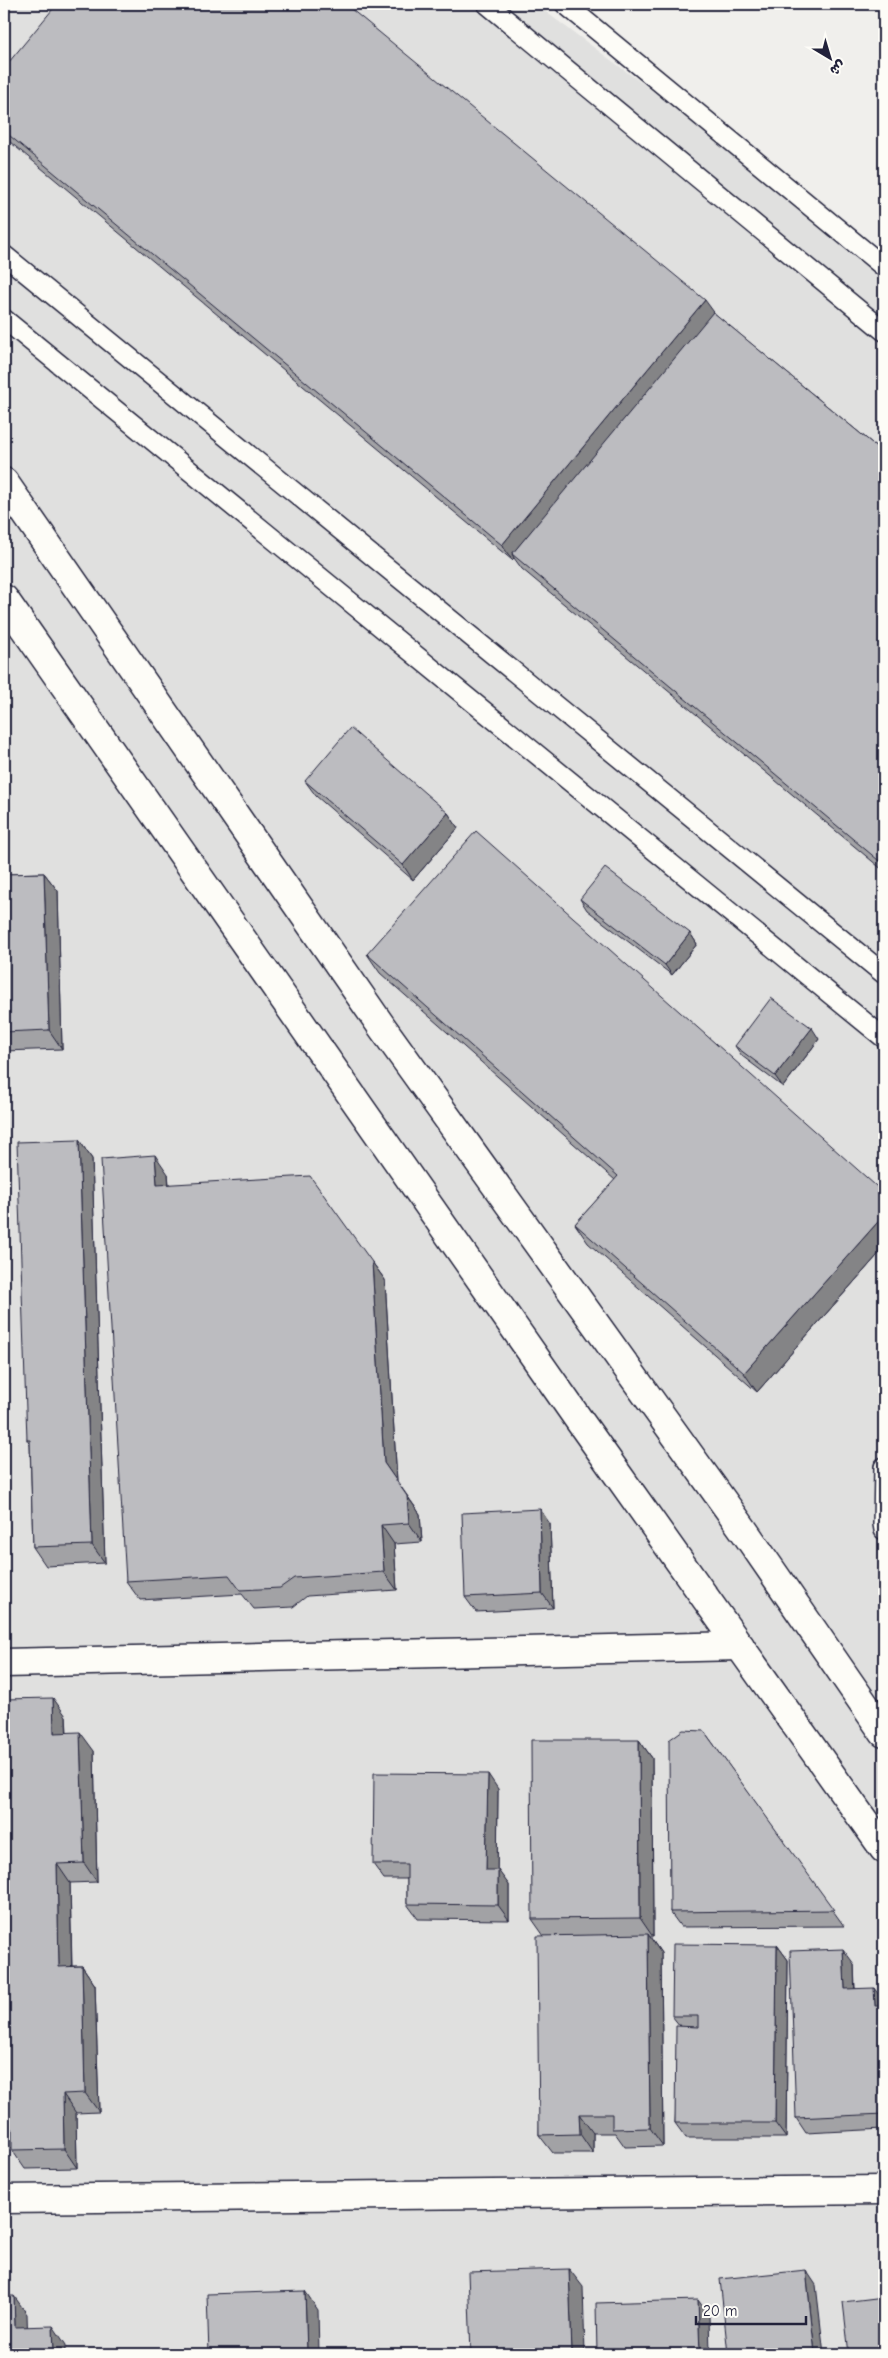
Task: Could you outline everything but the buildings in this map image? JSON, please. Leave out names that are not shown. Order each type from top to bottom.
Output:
[{"type":"street","points":[[4,482],[382,1027],[739,1524],[884,1732]]},
{"type":"street","points":[[4,599],[884,1849]]},
{"type":"street","points":[[4,1663],[740,1646]]},
{"type":"street","points":[[4,2199],[884,2190]]},
{"type":"lane","points":[[487,4],[884,331]]},
{"type":"lane","points":[[565,4],[884,267]]},
{"type":"lane","points":[[4,255],[884,974]]},
{"type":"lane","points":[[4,319],[884,1038]]},
{"type":"lane","points":[[884,1467],[884,1530]]},
{"type":"shaded area","points":[[4,4],[535,4],[884,262],[884,2354],[4,2354]]}]
